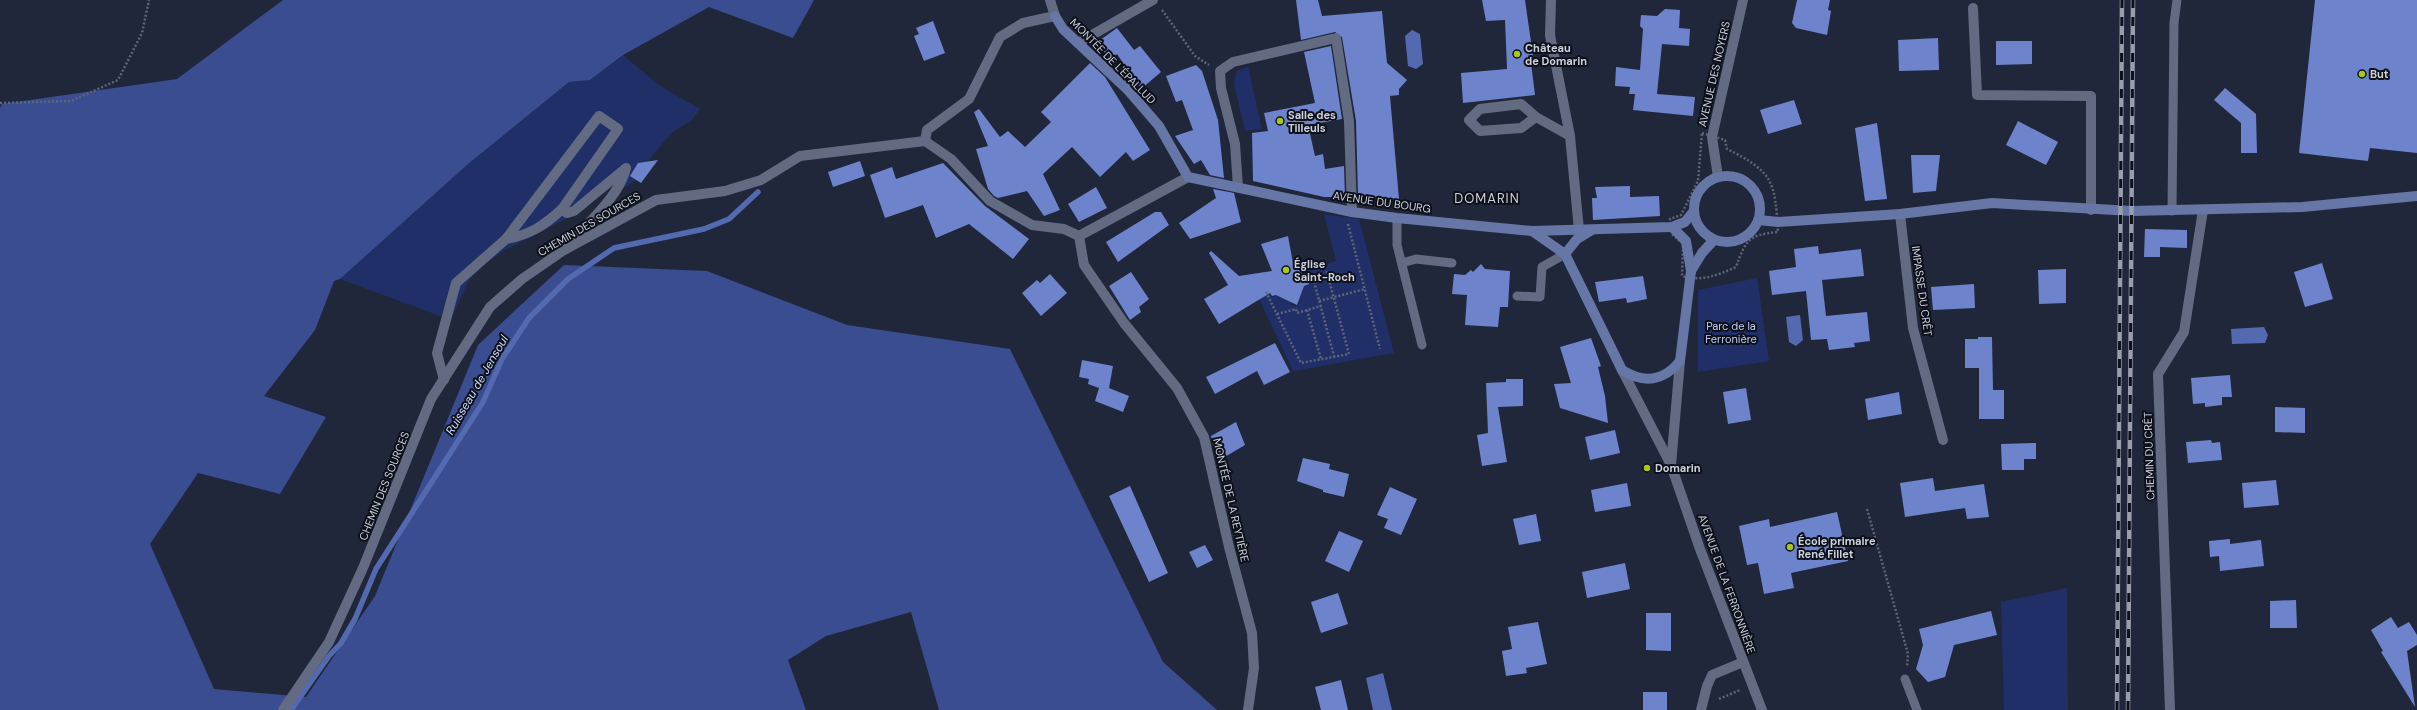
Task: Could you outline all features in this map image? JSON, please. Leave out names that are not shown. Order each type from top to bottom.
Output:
[{"type":"street","name":"MONTÉE DE L'ÉPALLUD","points":[[1050,0],[1055,16],[1063,29],[1127,89],[1159,126],[1188,177]]},
{"type":"street","points":[[1551,0],[1550,35],[1570,136],[1579,230]]},
{"type":"street","name":"AVENUE DES NOYERS","points":[[1718,177],[1712,137],[1743,0]]},
{"type":"street","points":[[1078,43],[1156,3]]},
{"type":"street","points":[[1973,8],[1977,95],[2091,96],[2091,210]]},
{"type":"street","points":[[1055,16],[1023,23],[1000,37],[969,99],[927,130],[925,141],[951,159],[990,201],[1032,225],[1064,229],[1079,236],[1188,177]]},
{"type":"street","points":[[1238,186],[1235,144],[1221,88],[1220,72],[1233,62],[1291,50],[1336,38],[1349,121],[1352,212]]},
{"type":"street","points":[[1536,117],[1520,128],[1480,131],[1469,120],[1480,109],[1521,104],[1536,117],[1570,136]]},
{"type":"street","points":[[444,380],[437,353],[456,283],[506,239],[599,116],[618,129],[562,209],[543,226],[521,237],[506,239]]},
{"type":"street","name":"CHEMIN DES SOURCES","points":[[283,710],[329,642],[363,568],[431,400],[490,307],[522,279],[564,250],[656,200],[725,192],[761,180],[800,156],[925,141]]},
{"type":"street","points":[[562,209],[567,213],[574,211],[626,168],[623,179],[613,194],[564,250]]},
{"type":"street","points":[[1732,176],[1745,182],[1756,192],[1760,206],[1759,220],[1752,232],[1741,240],[1727,243],[1714,240],[1699,229],[1693,212],[1695,197],[1704,184],[1718,177],[1732,176]]},
{"type":"street","name":"AVENUE DU BOURG","points":[[1188,177],[1238,186],[1352,212],[1397,218],[1532,231],[1672,227],[1686,222],[1693,212]]},
{"type":"street","points":[[1759,220],[1778,222],[1900,214],[1992,203],[2091,210],[2204,210],[2302,207],[2417,196]]},
{"type":"street","name":"CHEMIN DU CRÊT","points":[[2170,710],[2158,374],[2184,332],[2204,210]]},
{"type":"street","name":"IMPASSE DU CRÊT","points":[[1900,214],[1912,328],[1942,440]]},
{"type":"street","points":[[1672,227],[1686,241],[1690,274]]},
{"type":"street","points":[[1565,254],[1577,239],[1594,229]]},
{"type":"street","name":"AVENUE DE LA FERRONNIÈRE","points":[[1532,231],[1565,254],[1671,466],[1762,710]]},
{"type":"street","name":"MONTÉE DE LA REYTIÈRE","points":[[1079,236],[1084,265],[1124,323],[1177,388],[1204,437],[1229,547],[1252,633],[1254,668],[1248,710]]},
{"type":"street","name":"AVENUE DE LA FERRONNIÈRE","points":[[1671,466],[1680,361],[1690,274],[1702,253],[1714,240]]},
{"type":"street","points":[[1622,370],[1634,378],[1652,379],[1673,371],[1680,361]]},
{"type":"street","points":[[1701,708],[1707,686],[1712,675],[1743,662]]},
{"type":"lane","points":[[2172,210],[2174,23],[2177,0]]},
{"type":"lane","points":[[1397,218],[1397,245],[1422,345]]},
{"type":"lane","points":[[1517,296],[1540,297],[1542,267],[1565,254]]},
{"type":"lane","points":[[1402,263],[1416,259],[1452,263]]},
{"type":"lane","points":[[1906,679],[1917,710]]},
{"type":"path","points":[[0,103],[71,101],[118,80],[142,33],[149,0]]},
{"type":"path","points":[[1156,3],[1195,56],[1220,72]]},
{"type":"path","points":[[1702,133],[1725,140],[1727,149],[1748,159],[1766,174],[1775,195],[1778,222],[1778,232],[1757,234],[1744,244],[1736,267],[1710,278],[1690,274],[1682,276],[1683,244],[1673,235],[1670,219],[1681,215],[1698,181],[1702,133]]},
{"type":"path","points":[[1348,224],[1380,349]]},
{"type":"path","points":[[1266,292],[1300,363],[1349,354],[1326,269]]},
{"type":"path","points":[[1312,274],[1334,356]]},
{"type":"path","points":[[1319,301],[1365,289]]},
{"type":"path","points":[[1277,314],[1296,309],[1297,313],[1321,306]]},
{"type":"path","points":[[1307,310],[1321,359]]},
{"type":"path","points":[[1867,509],[1908,654],[1906,679]]},
{"type":"path","points":[[1701,708],[1752,686]]},
{"type":"green space","points":[[623,55],[660,86],[700,109],[691,121],[672,132],[648,161],[650,171],[618,192],[611,188],[575,214],[505,250],[486,263],[469,280],[451,320],[340,279],[468,164],[569,82],[590,80]]},
{"type":"green space","points":[[1248,67],[1262,129],[1245,131],[1234,83],[1237,71]]},
{"type":"green space","points":[[1324,214],[1359,219],[1394,353],[1293,371],[1256,292],[1268,289],[1271,297],[1281,294],[1289,300],[1291,305],[1297,306],[1300,302],[1299,299],[1303,287],[1309,284],[1305,271],[1336,261]]},
{"type":"green space","name":"Parc de la Ferronière","points":[[1757,278],[1769,361],[1698,372],[1698,290]]},
{"type":"green space","points":[[2067,588],[2068,710],[2004,710],[2001,602]]},
{"type":"shaded area","points":[[283,0],[814,0],[793,38],[709,7],[623,55],[590,80],[569,82],[468,164],[340,279],[334,281],[315,330],[264,396],[326,417],[280,494],[198,473],[150,544],[214,689],[306,697],[375,596],[478,345],[564,265],[707,271],[847,325],[1010,349],[1163,662],[1217,710],[939,710],[911,612],[826,636],[788,660],[806,710],[0,710],[0,108],[2,104],[177,79]]},
{"type":"shaded area","points":[[1412,30],[1420,34],[1423,64],[1416,69],[1408,66],[1405,36]]},
{"type":"shaded area","points":[[1800,315],[1803,340],[1796,346],[1789,342],[1786,317]]},
{"type":"shaded area","points":[[2264,327],[2268,335],[2265,343],[2232,344],[2231,329]]},
{"type":"shaded area","points":[[1383,673],[1392,710],[1373,710],[1366,678]]},
{"type":"building","points":[[1296,0],[1318,0],[1322,16],[1382,11],[1387,63],[1407,80],[1399,89],[1399,95],[1390,96],[1399,199],[1358,195],[1356,121],[1342,37],[1335,32],[1301,40]]},
{"type":"building","name":"Château de Domarin","points":[[1482,0],[1525,0],[1534,63],[1531,63],[1535,95],[1463,103],[1461,73],[1507,69],[1505,20],[1486,21]]},
{"type":"building","points":[[1797,0],[1830,0],[1828,10],[1831,11],[1827,35],[1796,28],[1792,23]]},
{"type":"building","name":"But","points":[[2315,0],[2417,0],[2417,153],[2370,148],[2368,161],[2299,153]]},
{"type":"building","points":[[1665,9],[1680,10],[1679,28],[1690,29],[1689,46],[1662,44],[1657,94],[1695,97],[1693,116],[1633,110],[1635,94],[1629,94],[1630,87],[1615,86],[1616,67],[1640,70],[1643,29],[1640,26],[1641,15],[1657,16]]},
{"type":"building","points":[[933,21],[945,53],[924,61],[914,36],[919,34],[916,28]]},
{"type":"building","points":[[1117,28],[1134,50],[1140,46],[1161,72],[1141,89],[1117,54],[1110,59],[1096,43]]},
{"type":"building","points":[[1938,38],[1939,70],[1899,71],[1898,40]]},
{"type":"building","points":[[1996,41],[2032,41],[2032,64],[1996,65]]},
{"type":"building","points":[[1331,46],[1342,119],[1308,125],[1315,156],[1323,154],[1325,169],[1344,166],[1345,197],[1324,197],[1253,181],[1252,133],[1268,131],[1264,113],[1315,103],[1304,52]]},
{"type":"building","points":[[1090,63],[1105,77],[1150,150],[1133,161],[1126,152],[1100,177],[1072,147],[1043,174],[1060,210],[1044,216],[1027,191],[998,198],[994,196],[988,189],[976,149],[988,146],[974,112],[979,109],[1000,137],[1008,131],[1025,147],[1051,122],[1041,112]]},
{"type":"building","points":[[1196,65],[1202,71],[1218,120],[1224,178],[1210,175],[1201,160],[1194,164],[1175,136],[1193,130],[1182,100],[1176,102],[1166,76]]},
{"type":"building","points":[[2225,88],[2256,114],[2257,153],[2241,153],[2241,123],[2214,100]]},
{"type":"building","points":[[1794,100],[1802,124],[1768,134],[1760,110]]},
{"type":"building","points":[[2018,121],[2058,142],[2046,165],[2006,145]]},
{"type":"building","points":[[1877,123],[1887,199],[1865,201],[1855,128]]},
{"type":"building","points":[[1911,155],[1940,155],[1936,191],[1913,193]]},
{"type":"building","points":[[658,160],[641,183],[630,176],[638,163]]},
{"type":"building","points":[[860,161],[865,176],[833,187],[828,172]]},
{"type":"building","points":[[943,163],[985,206],[1029,239],[1013,259],[969,224],[936,238],[923,205],[885,218],[870,175],[892,167],[896,179]]},
{"type":"building","points":[[1630,186],[1630,197],[1659,196],[1660,216],[1593,220],[1592,198],[1597,198],[1595,187]]},
{"type":"building","points":[[1096,187],[1107,208],[1079,222],[1068,204]]},
{"type":"building","points":[[1213,189],[1234,193],[1241,222],[1190,239],[1179,223],[1216,198]]},
{"type":"building","points":[[1155,212],[1161,212],[1169,225],[1118,262],[1106,242]]},
{"type":"building","points":[[2145,229],[2187,230],[2187,248],[2160,247],[2160,257],[2144,257]]},
{"type":"building","points":[[1288,236],[1293,263],[1301,260],[1309,284],[1304,286],[1297,305],[1276,295],[1272,296],[1270,293],[1219,324],[1204,299],[1228,285],[1209,253],[1211,251],[1239,276],[1272,271],[1261,244]]},
{"type":"building","points":[[1818,246],[1819,254],[1861,249],[1864,276],[1822,280],[1826,316],[1867,312],[1870,341],[1854,343],[1855,347],[1829,350],[1827,339],[1811,340],[1806,291],[1772,295],[1769,271],[1796,267],[1794,249]]},
{"type":"building","points":[[2322,263],[2333,299],[2305,307],[2294,272]]},
{"type":"building","points":[[1481,264],[1485,269],[1510,271],[1508,307],[1500,307],[1498,327],[1465,325],[1467,295],[1452,294],[1454,274],[1465,275],[1471,270],[1473,272]]},
{"type":"building","points":[[2066,269],[2066,303],[2039,304],[2038,270]]},
{"type":"building","points":[[1131,272],[1149,299],[1139,307],[1141,312],[1130,320],[1109,286]]},
{"type":"building","points":[[1050,274],[1067,293],[1041,316],[1022,293],[1037,280],[1040,283]]},
{"type":"building","points":[[1643,276],[1647,299],[1627,303],[1626,298],[1599,302],[1595,282]]},
{"type":"building","points":[[1974,284],[1975,308],[1933,310],[1931,287]]},
{"type":"building","points":[[1978,337],[1992,337],[1993,390],[2004,390],[2004,419],[1979,419],[1979,368],[1965,368],[1965,339],[1978,339]]},
{"type":"building","points":[[1591,338],[1601,366],[1598,367],[1605,396],[1608,423],[1560,408],[1554,384],[1571,383],[1560,347]]},
{"type":"building","points":[[1275,343],[1290,372],[1264,385],[1257,371],[1215,394],[1206,377]]},
{"type":"building","points":[[1082,360],[1113,366],[1109,388],[1129,396],[1123,412],[1095,401],[1099,388],[1088,384],[1089,379],[1079,377]]},
{"type":"building","points":[[2230,375],[2232,397],[2222,397],[2222,405],[2205,407],[2205,403],[2193,404],[2191,378]]},
{"type":"building","points":[[1506,379],[1523,379],[1523,406],[1498,407],[1507,462],[1482,466],[1477,435],[1488,433],[1486,383],[1506,382]]},
{"type":"building","points":[[1746,388],[1751,420],[1728,424],[1723,392]]},
{"type":"building","points":[[1899,392],[1902,414],[1868,420],[1865,399]]},
{"type":"building","points":[[2275,407],[2305,408],[2305,433],[2275,432]]},
{"type":"building","points":[[1236,422],[1245,445],[1218,461],[1211,436]]},
{"type":"building","points":[[1615,430],[1620,453],[1590,460],[1585,437]]},
{"type":"building","points":[[2211,440],[2212,443],[2220,442],[2222,460],[2188,463],[2186,442]]},
{"type":"building","points":[[2036,443],[2036,459],[2024,459],[2024,470],[2002,470],[2001,444]]},
{"type":"building","points":[[1303,458],[1330,464],[1329,469],[1349,474],[1344,497],[1323,492],[1323,490],[1297,481]]},
{"type":"building","points":[[1933,478],[1935,491],[1984,484],[1989,517],[1967,519],[1965,508],[1905,517],[1900,483]]},
{"type":"building","points":[[2276,480],[2279,505],[2244,508],[2242,483]]},
{"type":"building","points":[[1627,483],[1631,506],[1595,512],[1591,490]]},
{"type":"building","points":[[1130,486],[1168,573],[1149,582],[1109,496]]},
{"type":"building","points":[[1390,487],[1417,499],[1401,535],[1384,528],[1388,519],[1377,515]]},
{"type":"building","points":[[1837,512],[1848,561],[1791,573],[1794,588],[1764,594],[1758,563],[1747,565],[1739,526],[1769,519],[1770,527]]},
{"type":"building","points":[[1536,514],[1541,541],[1519,545],[1513,519]]},
{"type":"building","points":[[1339,531],[1363,541],[1349,572],[1325,561]]},
{"type":"building","points":[[2230,539],[2230,544],[2261,540],[2264,566],[2220,571],[2219,556],[2210,557],[2209,541]]},
{"type":"building","points":[[1205,545],[1213,560],[1197,568],[1189,552]]},
{"type":"building","points":[[1625,563],[1630,589],[1587,598],[1582,572]]},
{"type":"building","points":[[1338,593],[1348,624],[1321,633],[1311,602]]},
{"type":"building","points":[[2296,600],[2297,628],[2270,628],[2270,601]]},
{"type":"building","points":[[1991,611],[1997,635],[1954,645],[1945,677],[1928,682],[1916,669],[1923,645],[1919,629]]},
{"type":"building","points":[[1646,613],[1671,613],[1671,651],[1646,650]]},
{"type":"building","points":[[2391,617],[2398,628],[2409,622],[2417,635],[2417,645],[2407,651],[2415,707],[2381,652],[2383,651],[2371,630]]},
{"type":"building","points":[[1538,622],[1547,664],[1526,668],[1527,673],[1506,676],[1502,651],[1512,649],[1508,627]]},
{"type":"building","points":[[1341,680],[1348,710],[1321,710],[1315,687]]},
{"type":"building","points":[[1643,692],[1667,692],[1667,710],[1643,710]]},
{"type":"waterway","name":"Ruisseau de Jensoul","points":[[291,710],[329,656],[341,643],[355,619],[376,569],[483,402],[502,359],[529,318],[568,279],[614,248],[704,229],[729,219],[758,192]]},
{"type":"railway","points":[[2117,710],[2122,0]]},
{"type":"railway","points":[[2128,710],[2133,0]]},
{"type":"place","name":"Château de Domarin","points":[[1517,54]]},
{"type":"place","name":"But","points":[[2362,74]]},
{"type":"place","name":"Salle des Tilleuls","points":[[1280,121]]},
{"type":"place","name":"Église Saint-Roch","points":[[1286,270]]},
{"type":"place","name":"Domarin","points":[[1647,468]]},
{"type":"place","name":"École primaire René Fillet","points":[[1790,547]]},
{"type":"district","name":"DOMARIN","points":[[1487,198]]}]
